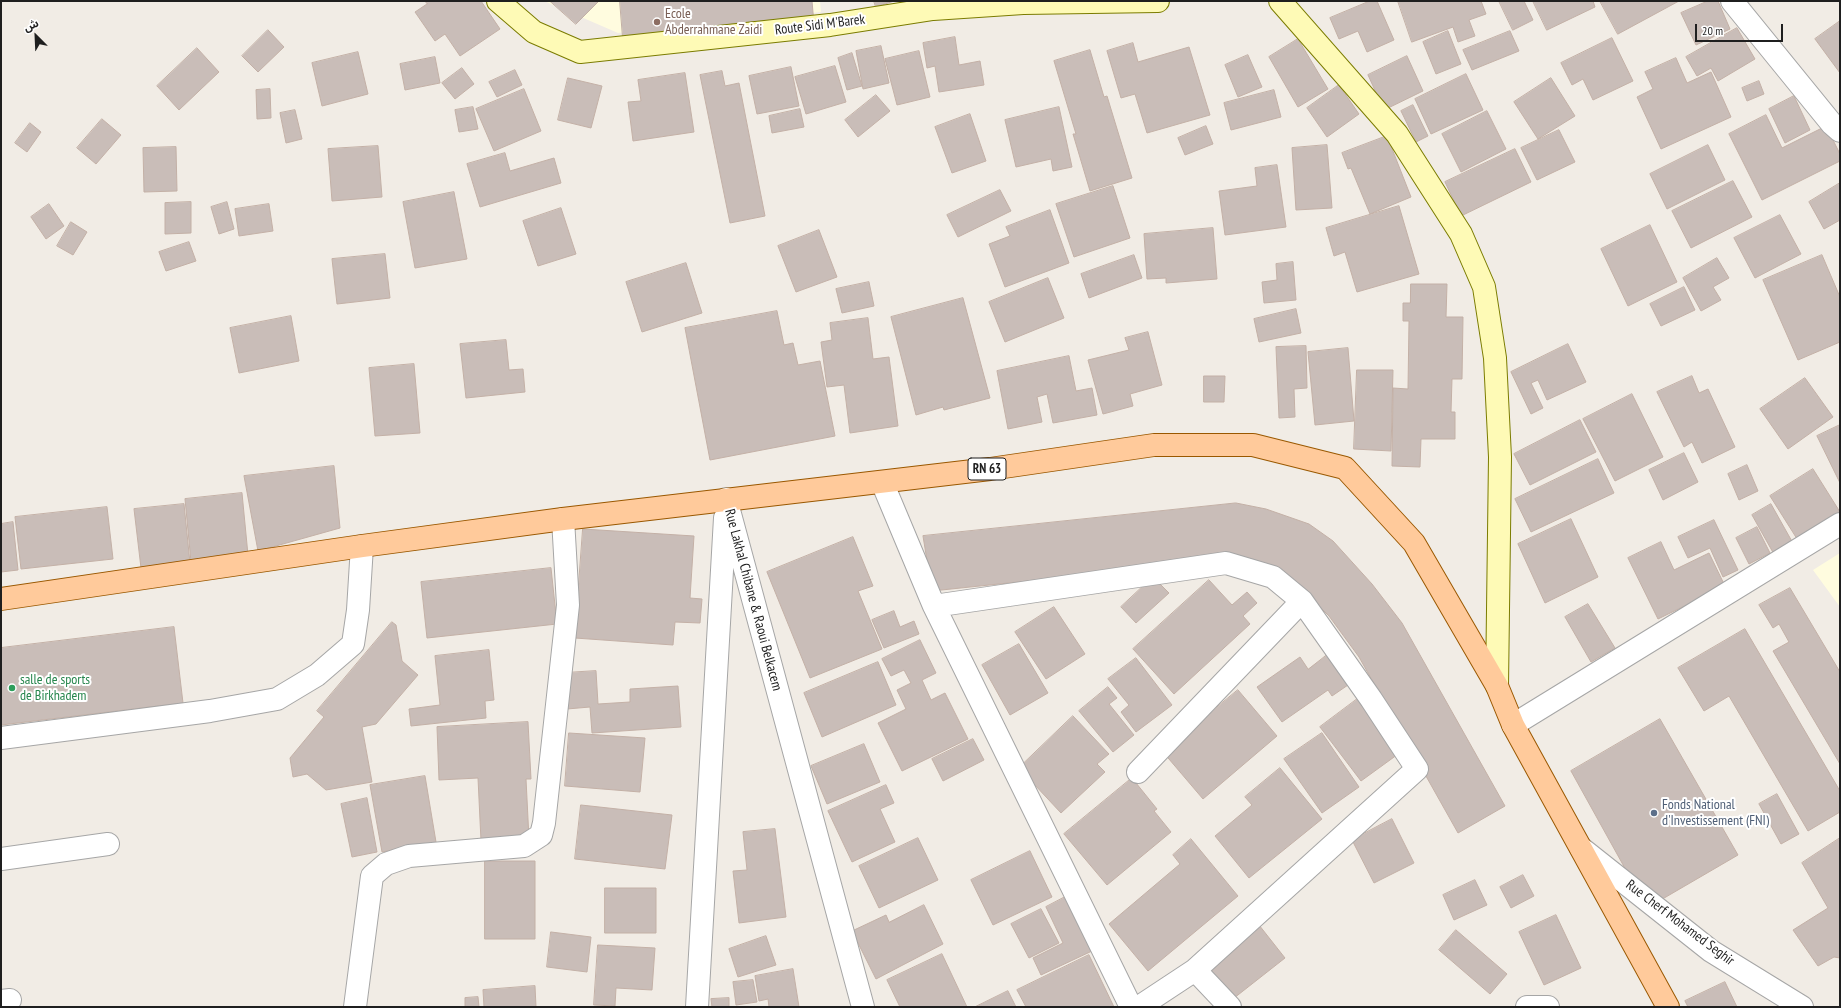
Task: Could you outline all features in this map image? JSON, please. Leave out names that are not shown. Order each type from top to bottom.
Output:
[{"type":"main road","name":"Route Sidi M'Barek","points":[[498,1],[534,32],[580,52],[830,25],[933,9],[1023,3],[1158,1]]},
{"type":"main road","points":[[1280,1],[1397,134],[1461,234],[1484,287],[1495,358],[1500,457],[1497,686]]},
{"type":"main road","name":"RN 63","points":[[1,599],[362,546],[563,519],[990,469],[1154,445],[1253,445],[1345,468],[1414,543],[1497,686],[1514,725],[1668,1007]]},
{"type":"street","points":[[1732,1],[1827,118],[1840,131]]},
{"type":"street","points":[[882,482],[934,606],[1131,1007]]},
{"type":"street","name":"Rue Lakhal Chibane & Raoui Belkacem","points":[[697,1007],[726,499]]},
{"type":"street","name":"Rue Lakhal Chibane & Raoui Belkacem","points":[[726,499],[863,1007]]},
{"type":"street","points":[[355,1007],[372,876],[386,864],[408,856],[524,846],[542,835],[568,604],[563,519]]},
{"type":"street","points":[[1514,725],[1840,524]]},
{"type":"street","points":[[1,738],[210,711],[277,699],[317,675],[353,644],[358,610],[362,546]]},
{"type":"street","points":[[934,606],[1226,563],[1274,577],[1302,601],[1371,699],[1417,769],[1195,970],[1139,1007]]},
{"type":"street","points":[[1138,772],[1302,601]]},
{"type":"street","points":[[1,859],[108,844]]},
{"type":"street","name":"Rue Cherf Mohamed Seghir","points":[[1581,848],[1711,951],[1802,1007]]},
{"type":"street","points":[[1195,970],[1230,1007]]},
{"type":"street","points":[[1527,1007],[1548,1007]]},
{"type":"shaded area","name":"Ecole Abderrahmane Zaidi","points":[[544,1],[820,1],[821,12],[618,33]]},
{"type":"shaded area","points":[[1840,553],[1840,607],[1813,570]]},
{"type":"building","points":[[425,1],[481,1],[500,29],[460,56],[445,34],[435,41],[415,12],[427,4]]},
{"type":"building","points":[[550,1],[599,1],[576,24]]},
{"type":"building","name":"Ecole Abderrahmane Zaidi","points":[[620,1],[812,1],[814,24],[623,38]]},
{"type":"building","points":[[874,1],[894,1],[876,7]]},
{"type":"building","points":[[1370,1],[1377,1],[1394,40],[1367,52],[1358,31],[1339,39],[1330,18]]},
{"type":"building","points":[[1398,1],[1481,1],[1486,14],[1469,20],[1475,36],[1458,42],[1453,27],[1412,42]]},
{"type":"building","points":[[1499,1],[1524,1],[1533,20],[1513,30]]},
{"type":"building","points":[[1533,1],[1593,1],[1595,7],[1547,30]]},
{"type":"building","points":[[1600,1],[1679,1],[1618,34]]},
{"type":"building","points":[[1708,1],[1718,1],[1730,29],[1696,45],[1681,13]]},
{"type":"building","points":[[1840,21],[1840,73],[1815,39]]},
{"type":"building","points":[[1737,28],[1755,59],[1718,81],[1711,68],[1697,76],[1686,57]]},
{"type":"building","points":[[268,30],[284,47],[258,72],[242,56]]},
{"type":"building","points":[[1448,31],[1461,64],[1436,74],[1423,42]]},
{"type":"building","points":[[1510,31],[1519,51],[1472,70],[1463,50]]},
{"type":"building","points":[[955,37],[959,65],[980,61],[984,85],[939,92],[935,66],[927,68],[923,43]]},
{"type":"building","points":[[1612,38],[1633,81],[1593,100],[1583,79],[1572,85],[1561,63]]},
{"type":"building","points":[[1298,39],[1328,89],[1298,107],[1269,57]]},
{"type":"building","points":[[1133,43],[1138,62],[1189,47],[1210,115],[1147,133],[1135,94],[1121,98],[1107,51]]},
{"type":"building","points":[[881,46],[889,83],[863,89],[856,51]]},
{"type":"building","points":[[197,48],[219,72],[179,110],[157,86]]},
{"type":"building","points":[[1090,50],[1104,97],[1107,96],[1132,178],[1090,191],[1073,134],[1076,134],[1054,61]]},
{"type":"building","points":[[919,51],[930,97],[897,105],[885,59]]},
{"type":"building","points":[[358,52],[368,94],[322,106],[312,63]]},
{"type":"building","points":[[852,53],[862,86],[847,90],[838,58]]},
{"type":"building","points":[[1248,55],[1262,87],[1238,97],[1225,65]]},
{"type":"building","points":[[1407,56],[1423,91],[1384,110],[1368,75]]},
{"type":"building","points":[[435,57],[440,83],[405,90],[400,64]]},
{"type":"building","points":[[1676,58],[1687,83],[1711,72],[1731,117],[1661,149],[1637,97],[1653,89],[1645,72]]},
{"type":"building","points":[[835,66],[846,102],[806,114],[795,77]]},
{"type":"building","points":[[791,67],[799,106],[757,114],[749,76]]},
{"type":"building","points":[[462,68],[474,84],[455,99],[442,83]]},
{"type":"building","points":[[515,70],[522,85],[497,97],[489,82]]},
{"type":"building","points":[[722,71],[725,86],[739,83],[765,216],[730,223],[700,75]]},
{"type":"building","points":[[685,73],[694,132],[633,141],[628,102],[641,101],[638,80]]},
{"type":"building","points":[[1466,74],[1483,110],[1431,134],[1415,99]]},
{"type":"building","points":[[568,78],[602,86],[591,128],[558,120]]},
{"type":"building","points":[[1551,78],[1575,116],[1538,139],[1514,102]]},
{"type":"building","points":[[1759,81],[1764,94],[1747,101],[1742,88]]},
{"type":"building","points":[[1339,85],[1359,114],[1327,137],[1307,108]]},
{"type":"building","points":[[270,89],[271,118],[257,119],[256,90]]},
{"type":"building","points":[[524,89],[541,131],[494,151],[476,109]]},
{"type":"building","points":[[1274,90],[1281,117],[1231,130],[1224,103]]},
{"type":"building","points":[[876,95],[890,111],[858,137],[845,120]]},
{"type":"building","points":[[1794,96],[1810,130],[1785,143],[1769,109]]},
{"type":"building","points":[[1413,105],[1428,136],[1416,142],[1401,111]]},
{"type":"building","points":[[473,107],[478,129],[459,132],[455,110]]},
{"type":"building","points":[[1059,107],[1072,167],[1053,171],[1051,159],[1016,167],[1005,120]]},
{"type":"building","points":[[800,109],[804,127],[772,133],[769,116]]},
{"type":"building","points":[[295,110],[302,139],[286,143],[280,113]]},
{"type":"building","points":[[1487,111],[1506,149],[1461,172],[1442,134]]},
{"type":"building","points":[[970,114],[986,161],[952,173],[935,127]]},
{"type":"building","points":[[1766,115],[1782,148],[1826,126],[1840,154],[1840,161],[1762,200],[1729,134]]},
{"type":"building","points":[[102,119],[121,135],[96,164],[77,148]]},
{"type":"building","points":[[30,123],[41,132],[27,152],[15,143]]},
{"type":"building","points":[[1206,126],[1213,144],[1185,155],[1178,138]]},
{"type":"building","points":[[1559,130],[1575,162],[1537,180],[1521,148]]},
{"type":"building","points":[[1387,136],[1411,197],[1370,214],[1351,168],[1348,169],[1342,153]]},
{"type":"building","points":[[1327,145],[1332,208],[1296,210],[1292,148]]},
{"type":"building","points":[[1708,145],[1725,180],[1667,209],[1650,174]]},
{"type":"building","points":[[378,146],[382,197],[332,201],[328,149]]},
{"type":"building","points":[[176,147],[177,191],[144,192],[143,148]]},
{"type":"building","points":[[1515,149],[1531,182],[1461,216],[1445,182]]},
{"type":"building","points":[[505,153],[510,171],[554,158],[561,183],[480,207],[467,164]]},
{"type":"building","points":[[1277,165],[1286,227],[1225,235],[1219,191],[1257,186],[1255,168]]},
{"type":"building","points":[[1733,181],[1752,217],[1691,248],[1672,211]]},
{"type":"building","points":[[1840,183],[1840,220],[1824,229],[1809,202]]},
{"type":"building","points":[[1113,186],[1130,238],[1074,257],[1056,204]]},
{"type":"building","points":[[1000,190],[1011,211],[958,237],[947,215]]},
{"type":"building","points":[[454,192],[467,259],[415,268],[403,202]]},
{"type":"building","points":[[191,202],[191,233],[165,234],[165,203]]},
{"type":"building","points":[[227,202],[234,229],[219,234],[211,207]]},
{"type":"building","points":[[49,204],[64,226],[46,239],[31,217]]},
{"type":"building","points":[[269,204],[273,231],[239,236],[235,209]]},
{"type":"building","points":[[1399,206],[1419,274],[1357,292],[1345,252],[1334,256],[1326,228]]},
{"type":"building","points":[[561,208],[576,254],[538,266],[523,221]]},
{"type":"building","points":[[1050,210],[1069,263],[1005,287],[989,244],[1010,236],[1006,227]]},
{"type":"building","points":[[1780,215],[1801,254],[1755,278],[1734,238]]},
{"type":"building","points":[[71,222],[87,232],[73,255],[57,246]]},
{"type":"building","points":[[1650,225],[1677,282],[1628,306],[1601,249]]},
{"type":"building","points":[[1213,228],[1217,279],[1166,283],[1166,278],[1147,279],[1144,234]]},
{"type":"building","points":[[819,230],[837,277],[796,292],[778,246]]},
{"type":"building","points":[[189,242],[196,261],[166,271],[159,252]]},
{"type":"building","points":[[385,254],[390,298],[337,304],[332,259]]},
{"type":"building","points":[[1134,255],[1142,278],[1089,298],[1081,274]]},
{"type":"building","points":[[1822,255],[1840,297],[1840,342],[1798,360],[1763,280]]},
{"type":"building","points":[[1717,258],[1729,278],[1713,287],[1721,300],[1701,311],[1683,278]]},
{"type":"building","points":[[1293,262],[1296,300],[1264,303],[1262,282],[1277,280],[1276,264]]},
{"type":"building","points":[[686,263],[702,313],[642,332],[626,282]]},
{"type":"building","points":[[1048,278],[1064,318],[1005,342],[989,302]]},
{"type":"building","points":[[869,282],[874,306],[842,313],[836,289]]},
{"type":"building","points":[[1411,284],[1447,284],[1446,317],[1463,317],[1462,379],[1452,379],[1451,412],[1455,412],[1455,439],[1421,439],[1420,467],[1392,466],[1393,388],[1408,389],[1409,321],[1403,321],[1403,303],[1410,303]]},
{"type":"building","points":[[1684,287],[1695,310],[1661,326],[1650,304]]},
{"type":"building","points":[[963,298],[990,398],[944,410],[943,407],[916,415],[891,317]]},
{"type":"building","points":[[1296,309],[1301,333],[1259,342],[1254,319]]},
{"type":"building","points":[[777,311],[784,345],[793,343],[798,365],[820,361],[835,436],[710,460],[685,328]]},
{"type":"building","points":[[291,316],[299,361],[239,373],[230,328]]},
{"type":"building","points":[[868,318],[873,359],[889,357],[898,426],[850,433],[844,385],[827,387],[821,342],[832,340],[830,323]]},
{"type":"building","points":[[1148,332],[1162,385],[1130,394],[1133,406],[1103,414],[1088,360],[1129,350],[1125,338]]},
{"type":"building","points":[[506,340],[509,370],[523,369],[525,392],[466,398],[460,344]]},
{"type":"building","points":[[1568,344],[1586,382],[1547,400],[1538,380],[1531,383],[1543,408],[1531,414],[1511,372]]},
{"type":"building","points":[[1306,346],[1307,388],[1294,389],[1295,417],[1279,418],[1276,347]]},
{"type":"building","points":[[1348,348],[1354,421],[1315,425],[1308,352]]},
{"type":"building","points":[[1069,356],[1076,391],[1092,388],[1097,415],[1053,423],[1047,394],[1037,397],[1042,422],[1008,429],[997,371]]},
{"type":"building","points":[[414,364],[420,433],[375,436],[369,368]]},
{"type":"building","points":[[1357,370],[1393,370],[1391,451],[1354,449]]},
{"type":"building","points":[[1204,376],[1225,376],[1224,402],[1204,402]]},
{"type":"building","points":[[1692,376],[1699,393],[1708,389],[1735,447],[1702,463],[1692,442],[1684,447],[1657,392]]},
{"type":"building","points":[[1805,378],[1833,417],[1788,449],[1760,409]]},
{"type":"building","points":[[1632,394],[1663,457],[1615,481],[1583,419]]},
{"type":"building","points":[[1580,420],[1596,452],[1530,485],[1514,454]]},
{"type":"building","points":[[1840,425],[1840,483],[1817,436]]},
{"type":"building","points":[[1684,453],[1698,482],[1663,500],[1649,470]]},
{"type":"building","points":[[1598,459],[1614,493],[1531,532],[1515,499]]},
{"type":"building","points":[[1747,465],[1758,491],[1739,500],[1728,474]]},
{"type":"building","points":[[334,466],[340,528],[258,551],[244,476]]},
{"type":"building","points":[[1813,469],[1840,512],[1840,515],[1799,542],[1770,496]]},
{"type":"building","points":[[242,493],[248,555],[191,562],[185,499]]},
{"type":"building","points":[[1236,503],[1266,509],[1309,524],[1333,541],[1372,584],[1402,623],[1505,806],[1458,833],[1359,657],[1329,616],[1293,580],[1247,558],[932,591],[923,536]]},
{"type":"building","points":[[184,504],[190,563],[141,568],[134,509]]},
{"type":"building","points":[[1771,504],[1794,545],[1775,556],[1752,515]]},
{"type":"building","points":[[107,507],[113,559],[21,569],[15,517]]},
{"type":"building","points":[[1571,519],[1598,577],[1545,603],[1518,544]]},
{"type":"building","points":[[1714,520],[1738,570],[1723,577],[1710,548],[1688,558],[1678,537]]},
{"type":"building","points":[[13,522],[18,570],[1,572],[1,524]]},
{"type":"building","points":[[1757,527],[1770,553],[1749,564],[1736,538]]},
{"type":"building","points":[[583,529],[694,536],[690,598],[702,599],[700,623],[675,622],[673,645],[575,638]]},
{"type":"building","points":[[853,537],[873,586],[858,591],[882,649],[810,678],[767,572]]},
{"type":"building","points":[[1661,542],[1674,570],[1709,553],[1725,586],[1658,619],[1628,558]]},
{"type":"building","points":[[551,568],[557,624],[427,638],[421,582]]},
{"type":"building","points":[[1153,577],[1169,593],[1136,623],[1121,607]]},
{"type":"building","points":[[1209,580],[1232,605],[1247,592],[1257,603],[1243,616],[1250,624],[1174,694],[1133,649]]},
{"type":"building","points":[[1790,588],[1840,672],[1840,764],[1773,651],[1789,642],[1779,624],[1773,628],[1759,605]]},
{"type":"building","points":[[1588,604],[1615,648],[1591,662],[1565,617]]},
{"type":"building","points":[[1054,607],[1085,654],[1046,679],[1015,632]]},
{"type":"building","points":[[894,611],[900,627],[914,621],[919,634],[884,648],[872,620]]},
{"type":"building","points":[[392,622],[396,625],[402,661],[418,675],[376,724],[362,727],[372,782],[326,790],[307,774],[293,777],[290,758],[324,717],[317,711]]},
{"type":"building","points":[[174,627],[183,703],[1,725],[1,648]]},
{"type":"building","points":[[1745,629],[1840,791],[1840,812],[1808,831],[1729,696],[1704,711],[1678,668]]},
{"type":"building","points":[[920,640],[936,673],[922,680],[931,700],[945,693],[968,739],[902,771],[878,723],[906,709],[897,690],[911,683],[904,670],[891,676],[882,659]]},
{"type":"building","points":[[1019,644],[1048,693],[1010,715],[982,665]]},
{"type":"building","points":[[489,650],[494,700],[485,701],[486,718],[411,726],[409,709],[440,705],[435,656]]},
{"type":"building","points":[[1327,655],[1348,685],[1332,696],[1328,690],[1282,722],[1257,687],[1300,657],[1308,669]]},
{"type":"building","points":[[1136,658],[1172,705],[1136,732],[1121,712],[1129,705],[1108,679]]},
{"type":"building","points":[[878,662],[896,705],[822,737],[804,693]]},
{"type":"building","points":[[596,671],[598,704],[630,702],[630,689],[678,686],[681,727],[592,733],[590,707],[567,709],[565,673]]},
{"type":"building","points":[[1108,687],[1117,698],[1109,704],[1134,735],[1113,752],[1079,711]]},
{"type":"building","points":[[1238,690],[1277,736],[1203,799],[1163,752]]},
{"type":"building","points":[[1360,697],[1401,752],[1361,781],[1320,727]]},
{"type":"building","points":[[1073,716],[1109,754],[1097,764],[1105,772],[1061,813],[1019,768]]},
{"type":"building","name":"Fonds National d'Investissement (FNI)","points":[[1660,719],[1738,855],[1647,908],[1571,771]]},
{"type":"building","points":[[528,722],[531,779],[526,779],[529,839],[481,841],[478,778],[439,780],[437,727]]},
{"type":"building","points":[[569,733],[645,738],[640,792],[565,786]]},
{"type":"building","points":[[1322,733],[1359,787],[1322,813],[1284,759]]},
{"type":"building","points":[[973,739],[984,760],[943,781],[932,759]]},
{"type":"building","points":[[864,744],[880,782],[827,804],[811,766]]},
{"type":"building","points":[[1280,768],[1322,819],[1249,878],[1215,836],[1252,805],[1245,797]]},
{"type":"building","points":[[425,776],[436,842],[382,852],[370,785]]},
{"type":"building","points":[[1132,778],[1157,809],[1154,811],[1171,832],[1107,885],[1064,834]]},
{"type":"building","points":[[886,785],[894,803],[880,809],[895,842],[852,862],[828,811]]},
{"type":"building","points":[[1777,794],[1799,834],[1781,844],[1759,804]]},
{"type":"building","points":[[367,798],[377,852],[352,857],[341,804]]},
{"type":"building","points":[[581,805],[672,815],[665,869],[575,859]]},
{"type":"building","points":[[1392,819],[1414,863],[1374,883],[1352,840]]},
{"type":"building","points":[[775,829],[786,917],[739,923],[733,871],[747,870],[743,832]]},
{"type":"building","points":[[918,838],[938,880],[879,908],[859,866]]},
{"type":"building","points":[[1840,838],[1840,958],[1834,957],[1818,966],[1793,930],[1828,908],[1802,863]]},
{"type":"building","points":[[1191,839],[1238,896],[1148,971],[1109,924],[1180,864],[1173,855]]},
{"type":"building","points":[[1030,851],[1052,897],[993,925],[971,880]]},
{"type":"building","points":[[485,861],[535,861],[535,939],[485,939]]},
{"type":"building","points":[[1523,875],[1534,896],[1511,908],[1500,887]]},
{"type":"building","points":[[1475,880],[1487,905],[1454,920],[1443,895]]},
{"type":"building","points":[[605,888],[656,888],[656,933],[605,933]]},
{"type":"building","points":[[1067,896],[1092,951],[1041,975],[1033,958],[1063,943],[1046,907]]},
{"type":"building","points":[[924,905],[943,944],[876,979],[852,931],[886,915],[889,922]]},
{"type":"building","points":[[1041,909],[1059,943],[1029,958],[1011,924]]},
{"type":"building","points":[[1556,915],[1581,968],[1544,985],[1519,932]]},
{"type":"building","points":[[1259,925],[1285,958],[1229,1002],[1203,969]]},
{"type":"building","points":[[1456,930],[1507,974],[1490,994],[1439,950]]},
{"type":"building","points":[[551,932],[591,937],[587,972],[547,967]]},
{"type":"building","points":[[766,936],[776,965],[738,977],[729,949]]},
{"type":"building","points":[[598,945],[655,948],[652,990],[616,988],[615,1006],[594,1005]]},
{"type":"building","points":[[942,954],[967,1007],[900,1007],[887,980]]},
{"type":"building","points":[[1089,955],[1114,1007],[1026,1007],[1017,990]]},
{"type":"building","points":[[793,969],[799,1007],[769,1007],[768,999],[759,1001],[755,976]]},
{"type":"building","points":[[753,980],[757,1002],[736,1005],[733,982]]},
{"type":"building","points":[[1725,982],[1737,1007],[1688,1007],[1685,1001]]},
{"type":"building","points":[[535,986],[536,1007],[484,1007],[483,990]]},
{"type":"building","points":[[1008,991],[1016,1007],[975,1007]]},
{"type":"building","points":[[478,997],[479,1007],[465,1007],[465,998]]},
{"type":"building","points":[[729,998],[729,1007],[712,1007],[711,999]]},
{"type":"place","name":"Ecole Abderrahmane Zaidi","points":[[657,22]]},
{"type":"place","name":"salle de sports de Birkhadem","points":[[12,688]]},
{"type":"place","name":"Fonds National d'Investissement (FNI)","points":[[1654,813]]}]
